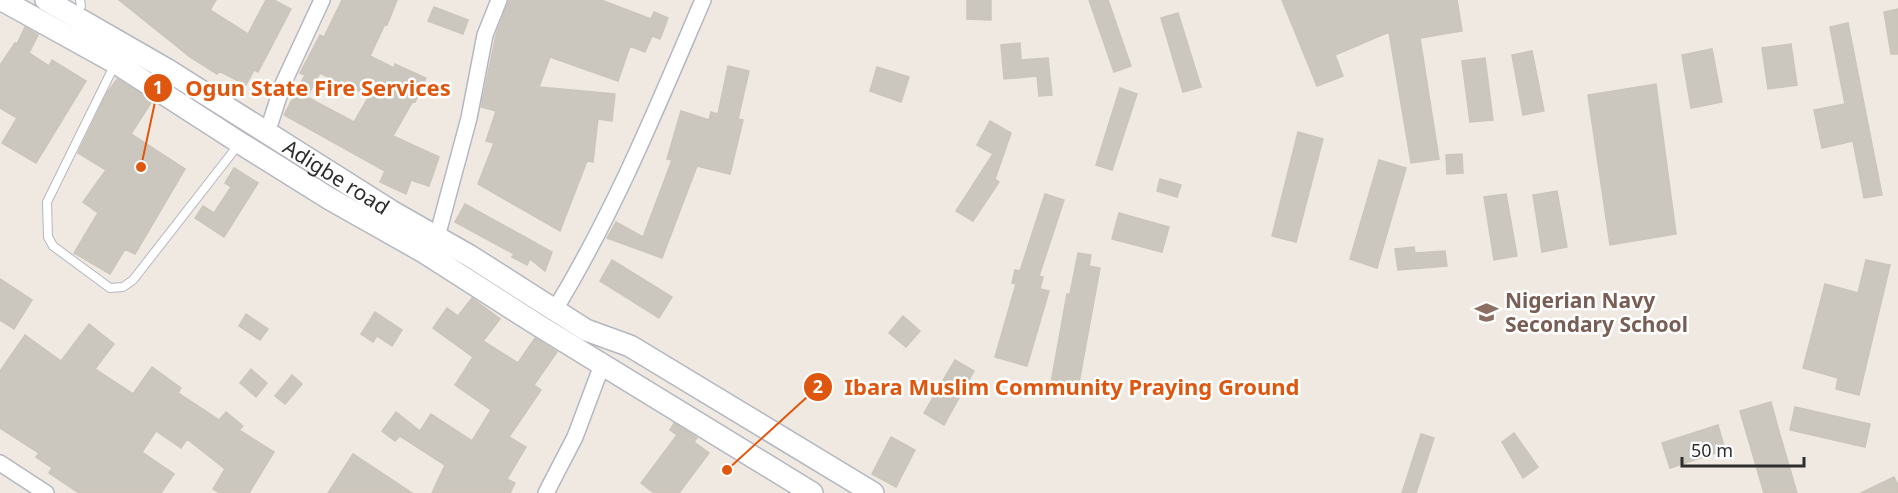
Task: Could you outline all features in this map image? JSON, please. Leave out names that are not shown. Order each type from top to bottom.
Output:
[{"type":"main road","points":[[2,0],[116,63],[330,199],[422,250],[602,365],[812,493]]},
{"type":"main road","name":"Adigbe road","points":[[46,0],[78,9],[166,69],[267,133],[586,330],[630,346],[873,493]]},
{"type":"street","points":[[267,133],[283,84],[322,0]]},
{"type":"street","points":[[437,237],[469,118],[485,36],[499,0]]},
{"type":"street","points":[[554,310],[579,269],[652,116],[703,0]]},
{"type":"street","points":[[546,493],[575,437],[602,365]]},
{"type":"street","points":[[0,463],[46,493]]},
{"type":"lane","points":[[116,63],[47,202],[48,237],[53,246],[110,288],[123,287],[133,279],[240,143]]},
{"type":"building","points":[[119,0],[216,0],[210,10],[248,34],[266,0],[274,0],[291,9],[258,72],[254,70],[246,85],[219,71],[217,74],[190,57]]},
{"type":"building","points":[[342,0],[397,0],[387,25],[385,24],[370,56],[394,68],[395,64],[426,78],[415,102],[413,101],[393,136],[439,157],[429,186],[411,180],[406,194],[380,182],[385,171],[284,115],[305,75],[300,73],[320,35],[324,37]],"holes":[[[320,73],[369,96],[354,122],[307,97]]]},
{"type":"building","points":[[509,0],[601,0],[651,19],[654,12],[668,18],[660,39],[652,36],[645,52],[630,46],[618,81],[550,57],[539,87],[615,94],[612,121],[598,119],[593,162],[587,161],[560,231],[478,184],[494,143],[486,141],[496,111],[481,107],[496,35]]},
{"type":"building","points":[[967,0],[991,0],[991,20],[967,19]]},
{"type":"building","points":[[1089,0],[1108,0],[1131,66],[1114,72]]},
{"type":"building","points":[[1282,0],[1457,0],[1462,31],[1420,38],[1439,159],[1411,163],[1389,32],[1335,55],[1343,76],[1317,86]]},
{"type":"building","points":[[434,7],[468,20],[463,34],[428,21]]},
{"type":"building","points":[[1898,9],[1898,54],[1891,54],[1884,12]]},
{"type":"building","points":[[1178,13],[1201,87],[1183,92],[1161,18]]},
{"type":"building","points":[[1848,23],[1882,195],[1864,198],[1853,141],[1822,148],[1814,110],[1845,104],[1830,27]]},
{"type":"building","points":[[25,27],[38,35],[29,53],[49,66],[52,60],[86,81],[36,163],[2,143],[17,118],[0,108],[0,65],[15,43],[17,44]]},
{"type":"building","points":[[1020,43],[1021,60],[1048,58],[1052,95],[1039,96],[1037,76],[1004,79],[1001,45]]},
{"type":"building","points":[[1791,44],[1797,85],[1768,89],[1762,48]]},
{"type":"building","points":[[1712,49],[1722,102],[1691,108],[1682,55]]},
{"type":"building","points":[[1532,51],[1544,111],[1523,115],[1512,55]]},
{"type":"building","points":[[1485,58],[1493,120],[1470,122],[1462,61]]},
{"type":"building","points":[[728,66],[749,71],[738,119],[743,120],[730,174],[697,166],[662,258],[607,238],[616,222],[643,237],[672,160],[667,159],[681,111],[709,120],[711,112],[718,114]]},
{"type":"building","points":[[877,67],[909,77],[901,102],[870,91]]},
{"type":"building","points":[[117,79],[152,101],[131,134],[185,169],[135,254],[125,249],[110,274],[74,253],[98,213],[83,202],[106,170],[78,153],[107,93]]},
{"type":"building","points":[[1656,84],[1676,234],[1610,245],[1588,95]]},
{"type":"building","points":[[1120,88],[1137,94],[1112,170],[1096,165]]},
{"type":"building","points":[[990,121],[1011,133],[995,179],[999,182],[973,221],[956,211],[993,154],[977,145]]},
{"type":"building","points":[[1298,132],[1323,139],[1296,242],[1272,236]]},
{"type":"building","points":[[1462,154],[1463,173],[1447,174],[1446,155]]},
{"type":"building","points":[[1379,160],[1406,168],[1377,268],[1350,259]]},
{"type":"building","points":[[234,168],[258,183],[224,237],[195,218],[203,206],[214,213],[231,187],[225,183]]},
{"type":"building","points":[[1160,179],[1181,185],[1177,197],[1157,191]]},
{"type":"building","points":[[1557,191],[1567,247],[1542,252],[1533,195]]},
{"type":"building","points":[[1045,194],[1064,200],[1039,276],[1043,277],[1040,289],[1049,291],[1027,366],[995,357],[1016,284],[1012,283],[1015,270],[1020,271]]},
{"type":"building","points":[[1506,194],[1517,256],[1494,260],[1484,197]]},
{"type":"building","points":[[465,204],[552,252],[545,271],[530,259],[527,265],[512,257],[514,254],[455,222]]},
{"type":"building","points":[[1119,213],[1169,227],[1162,252],[1112,239]]},
{"type":"building","points":[[1414,247],[1415,253],[1445,251],[1447,266],[1398,270],[1395,249]]},
{"type":"building","points":[[1078,253],[1091,255],[1089,266],[1100,268],[1078,388],[1051,383],[1067,294],[1070,294]]},
{"type":"building","points":[[612,260],[672,297],[659,318],[600,281]]},
{"type":"building","points":[[1866,260],[1890,265],[1859,395],[1836,389],[1838,378],[1803,368],[1825,284],[1858,293]]},
{"type":"building","points":[[0,279],[32,300],[14,329],[0,320]]},
{"type":"building","points":[[472,298],[500,319],[483,341],[518,363],[535,338],[557,352],[534,385],[541,390],[509,437],[526,447],[507,479],[515,483],[510,493],[432,493],[445,465],[400,436],[395,441],[382,431],[396,412],[420,431],[431,414],[472,441],[491,410],[455,385],[473,357],[433,328],[447,308],[458,316]]},
{"type":"building","points":[[375,312],[402,330],[392,346],[377,336],[373,342],[361,334]]},
{"type":"building","points":[[246,314],[268,329],[260,340],[239,326]]},
{"type":"building","points":[[903,316],[920,331],[906,347],[889,333]]},
{"type":"building","points":[[89,324],[114,344],[95,369],[133,394],[152,367],[181,388],[178,393],[219,420],[226,412],[243,426],[239,430],[274,452],[249,493],[220,493],[213,489],[225,469],[187,439],[181,448],[156,431],[142,452],[174,474],[161,493],[79,493],[49,473],[52,468],[36,457],[39,453],[0,428],[0,371],[25,335],[61,361]]},
{"type":"building","points":[[955,360],[974,371],[944,425],[924,413]]},
{"type":"building","points":[[251,369],[267,383],[256,397],[240,383]]},
{"type":"building","points":[[292,375],[302,384],[285,404],[275,396]]},
{"type":"building","points":[[1771,402],[1797,493],[1764,493],[1740,411]]},
{"type":"building","points":[[1795,407],[1870,424],[1865,447],[1790,430]]},
{"type":"building","points":[[674,423],[697,438],[694,442],[709,453],[679,493],[654,493],[641,483],[677,435],[670,430]]},
{"type":"building","points":[[1718,425],[1725,450],[1670,468],[1662,443]]},
{"type":"building","points":[[1514,433],[1538,467],[1523,478],[1502,442]]},
{"type":"building","points":[[1421,434],[1434,438],[1416,493],[1402,493]]},
{"type":"building","points":[[891,437],[915,450],[896,487],[872,474]]},
{"type":"building","points":[[353,454],[412,493],[328,493]]},
{"type":"building","points":[[1894,477],[1898,485],[1898,493],[1861,493]]},
{"type":"place","name":"Ogun State Fire Services","points":[[141,167]]},
{"type":"place","name":"Nigerian Navy Secondary School","points":[[1487,312]]},
{"type":"place","name":"Ibara Muslim Community Praying Ground","points":[[727,470]]}]
